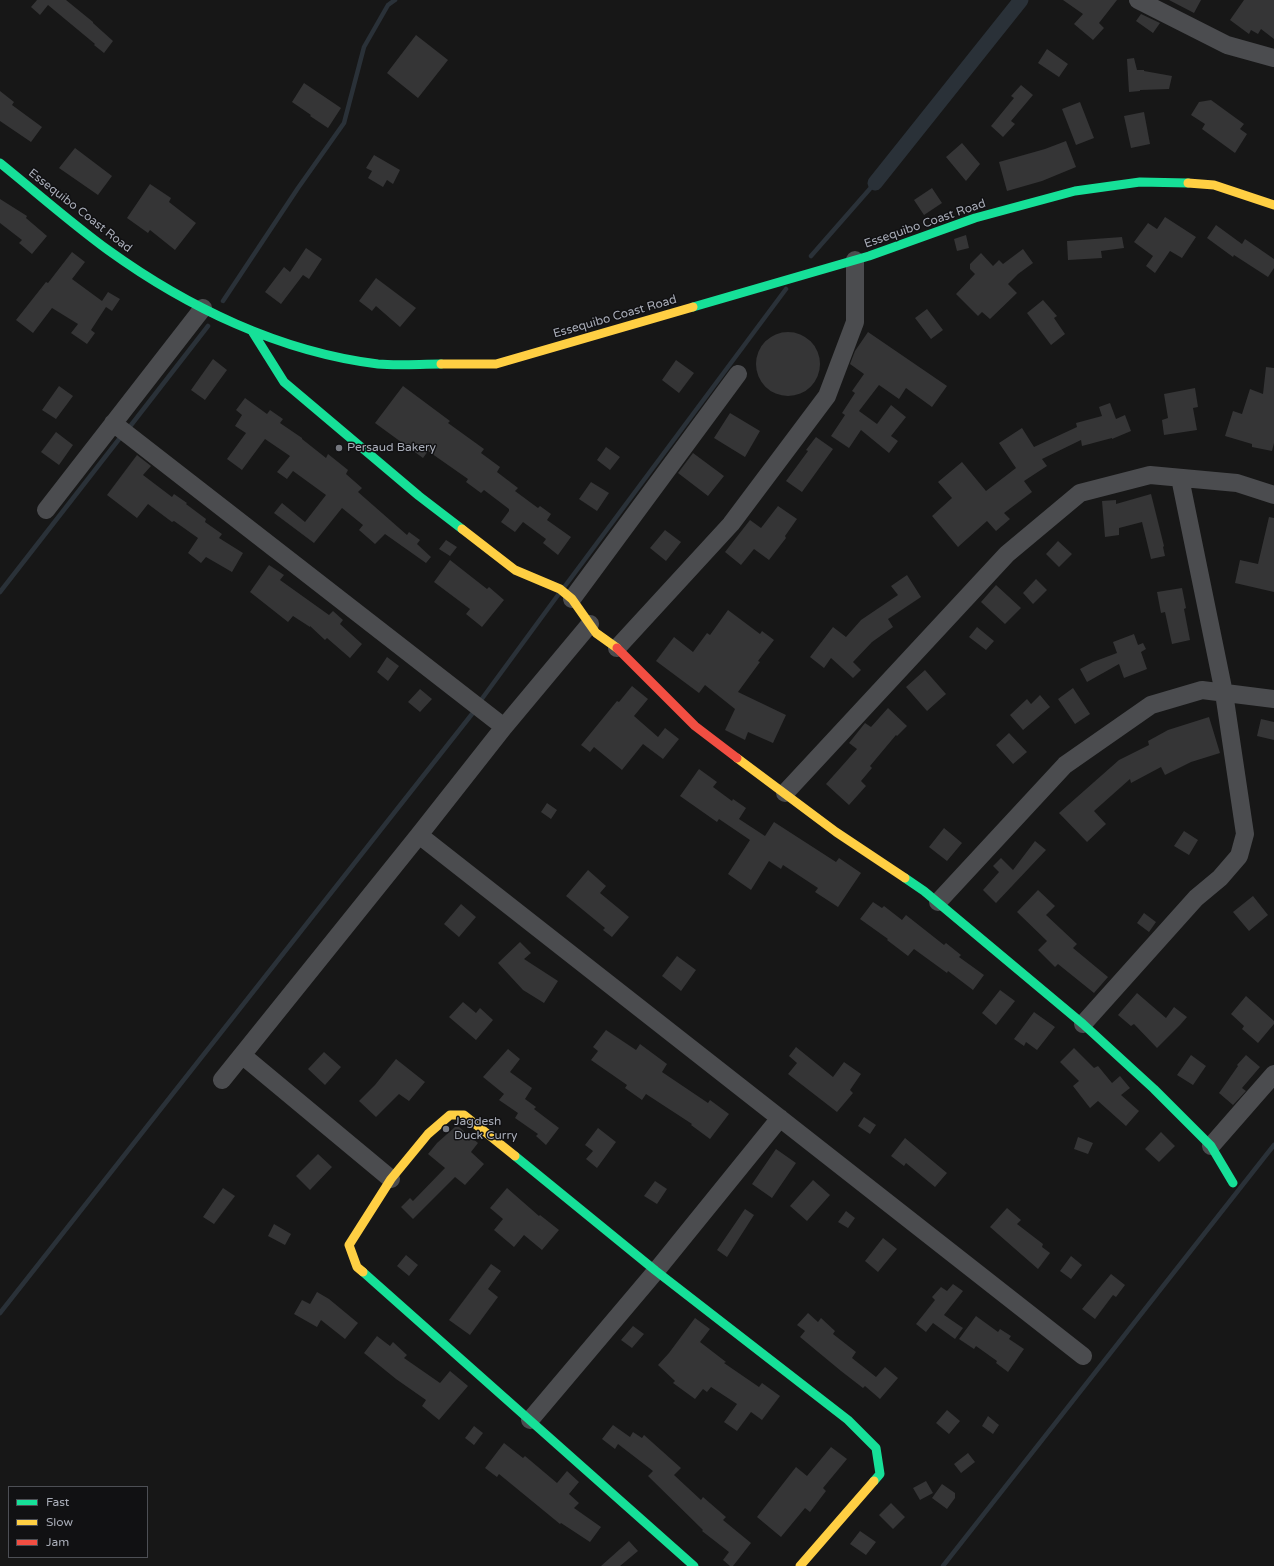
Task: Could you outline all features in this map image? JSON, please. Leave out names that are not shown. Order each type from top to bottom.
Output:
[{"type":"street","points":[[1138,0],[1227,45],[1274,58]]},
{"type":"street","name":"Essequibo Coast Road","points":[[0,164],[108,250],[182,298],[252,331],[319,354],[379,364],[496,364],[855,260],[982,216],[1076,191],[1140,182],[1178,182],[1214,185],[1274,205]]},
{"type":"street","points":[[617,648],[731,524],[827,396],[855,322],[855,260]]},
{"type":"street","points":[[46,510],[115,424],[203,308]]},
{"type":"street","points":[[252,331],[284,382],[413,491],[515,570],[560,589],[572,599],[596,633],[617,648],[695,726],[836,832],[924,891],[1083,1024],[1154,1089],[1211,1146],[1233,1183]]},
{"type":"street","points":[[572,599],[738,374]]},
{"type":"street","points":[[115,424],[504,727]]},
{"type":"street","points":[[785,793],[1007,554],[1080,493],[1150,475],[1237,483],[1274,494]]},
{"type":"street","points":[[1083,1024],[1196,898],[1220,878],[1239,856],[1246,834],[1224,693],[1180,478]]},
{"type":"street","points":[[222,1080],[420,835],[504,727],[590,624]]},
{"type":"street","points":[[938,902],[1065,765],[1151,705],[1202,690],[1274,699]]},
{"type":"street","points":[[420,835],[1083,1356]]},
{"type":"street","points":[[242,1055],[391,1179]]},
{"type":"street","points":[[1211,1146],[1274,1074]]},
{"type":"street","points":[[694,1566],[357,1267],[349,1245],[391,1179],[428,1134],[450,1115],[464,1115],[656,1271],[848,1420],[876,1448],[880,1474],[800,1566]]},
{"type":"street","points":[[530,1420],[656,1271],[780,1118]]},
{"type":"building","points":[[37,0],[66,0],[113,41],[104,53],[48,5],[40,15],[31,7]]},
{"type":"building","points":[[1063,0],[1117,0],[1099,23],[1104,28],[1093,40],[1074,24],[1083,14]]},
{"type":"building","points":[[1169,0],[1201,0],[1194,13]]},
{"type":"building","points":[[1244,0],[1274,0],[1274,39],[1261,29],[1258,34],[1251,30],[1249,34],[1230,20]]},
{"type":"building","points":[[1141,14],[1160,23],[1153,33],[1136,21]]},
{"type":"building","points":[[416,35],[448,60],[418,98],[387,73]]},
{"type":"building","points":[[1047,49],[1068,64],[1059,77],[1038,63]]},
{"type":"building","points":[[1134,58],[1137,70],[1172,76],[1169,89],[1129,92],[1127,59]]},
{"type":"building","points":[[304,83],[341,108],[328,128],[292,102]]},
{"type":"building","points":[[1021,85],[1033,95],[1011,121],[1015,124],[1003,137],[991,126],[1014,98],[1011,96]]},
{"type":"building","points":[[0,91],[14,102],[12,105],[42,127],[31,142],[0,121]]},
{"type":"building","points":[[1211,100],[1244,124],[1240,129],[1247,134],[1235,153],[1202,129],[1205,124],[1191,115],[1199,102]]},
{"type":"building","points":[[1080,102],[1094,138],[1076,145],[1062,109]]},
{"type":"building","points":[[1144,112],[1150,144],[1131,148],[1124,116]]},
{"type":"building","points":[[1066,141],[1076,167],[1042,181],[1007,191],[999,162],[1045,149]]},
{"type":"building","points":[[962,143],[980,164],[966,181],[946,157]]},
{"type":"building","points":[[75,148],[112,176],[98,195],[59,168]]},
{"type":"building","points":[[374,155],[400,170],[393,184],[387,180],[383,187],[368,178],[372,171],[366,168]]},
{"type":"building","points":[[150,184],[171,198],[169,202],[196,223],[175,250],[150,230],[148,233],[127,218]]},
{"type":"building","points":[[932,188],[942,203],[924,215],[914,200]]},
{"type":"building","points":[[0,199],[27,216],[26,218],[47,236],[32,254],[19,243],[22,240],[0,223]]},
{"type":"building","points":[[1165,217],[1196,237],[1182,258],[1170,251],[1155,273],[1146,266],[1153,256],[1134,242],[1148,223],[1157,229]]},
{"type":"building","points":[[1216,225],[1242,244],[1245,239],[1274,259],[1274,268],[1268,277],[1234,255],[1233,257],[1207,238]]},
{"type":"building","points":[[966,235],[969,248],[957,251],[954,239]]},
{"type":"building","points":[[1122,237],[1124,248],[1101,251],[1102,258],[1068,260],[1067,241]]},
{"type":"building","points":[[306,248],[322,259],[309,279],[303,275],[281,304],[265,292],[284,267],[290,272]]},
{"type":"building","points":[[1023,249],[1033,263],[1018,274],[1008,284],[1017,293],[990,319],[982,312],[978,316],[956,294],[975,274],[970,269],[970,264],[981,253],[993,266],[999,260],[1003,264]]},
{"type":"building","points":[[72,252],[85,262],[72,279],[102,301],[108,292],[120,299],[112,311],[106,307],[91,330],[95,333],[87,344],[71,333],[78,324],[52,308],[33,333],[16,320]]},
{"type":"building","points":[[376,278],[416,308],[400,327],[376,306],[372,311],[359,301]]},
{"type":"building","points":[[1043,300],[1057,316],[1054,318],[1065,334],[1051,345],[1027,313]]},
{"type":"building","points":[[927,309],[943,330],[931,339],[915,318]]},
{"type":"building","points":[[788,332],[800,334],[811,341],[818,352],[820,364],[818,376],[811,387],[800,394],[788,396],[776,394],[765,387],[758,376],[756,364],[758,352],[765,341],[776,334]]},
{"type":"building","points":[[868,332],[947,386],[932,407],[906,388],[899,399],[879,385],[859,411],[877,424],[891,405],[906,417],[891,436],[898,441],[889,453],[861,430],[849,448],[831,436],[845,415],[842,413],[855,393],[852,391],[864,374],[850,364],[855,351]]},
{"type":"building","points":[[213,359],[227,370],[205,400],[191,390]]},
{"type":"building","points":[[676,360],[694,373],[679,393],[662,380]]},
{"type":"building","points":[[1266,367],[1274,368],[1274,443],[1272,451],[1252,447],[1252,444],[1225,436],[1233,411],[1242,414],[1250,389],[1263,394]]},
{"type":"building","points":[[59,386],[73,396],[56,419],[42,410]]},
{"type":"building","points":[[403,386],[450,421],[448,423],[484,449],[481,453],[500,467],[497,472],[518,488],[515,491],[538,508],[540,506],[551,514],[547,520],[571,537],[558,555],[543,543],[546,539],[523,522],[515,532],[501,522],[509,509],[484,490],[481,493],[466,482],[468,479],[428,451],[423,458],[375,423]]},
{"type":"building","points":[[1195,388],[1198,407],[1193,408],[1197,430],[1164,435],[1162,420],[1168,418],[1164,394]]},
{"type":"building","points":[[245,398],[267,414],[270,410],[283,419],[280,423],[302,438],[326,458],[328,454],[348,470],[346,474],[362,488],[358,492],[407,535],[409,532],[420,540],[417,544],[431,557],[426,563],[385,534],[375,544],[359,530],[363,525],[342,508],[314,543],[274,513],[282,503],[305,522],[326,495],[293,471],[287,479],[277,472],[290,456],[265,439],[242,470],[227,459],[246,433],[235,426],[242,415],[236,410]]},
{"type":"building","points":[[1110,403],[1116,419],[1125,415],[1131,431],[1112,439],[1082,446],[1081,440],[1042,459],[1047,466],[1024,481],[1032,492],[1004,513],[1010,519],[996,531],[987,521],[958,547],[932,516],[952,498],[938,482],[962,462],[986,491],[1016,468],[999,443],[1022,428],[1034,447],[1077,427],[1076,423],[1102,416],[1099,407]]},
{"type":"building","points":[[730,413],[760,431],[745,457],[714,438]]},
{"type":"building","points":[[56,432],[73,445],[59,465],[41,452]]},
{"type":"building","points":[[816,437],[833,449],[802,492],[786,481],[808,451],[806,450]]},
{"type":"building","points":[[606,447],[620,457],[610,470],[597,460]]},
{"type":"building","points":[[693,453],[724,476],[708,496],[678,473]]},
{"type":"building","points":[[137,455],[151,466],[143,475],[172,497],[174,494],[187,503],[186,504],[206,519],[205,522],[222,534],[219,538],[243,553],[232,572],[206,557],[201,563],[188,553],[198,538],[174,521],[172,522],[148,504],[137,518],[107,495]]},
{"type":"building","points":[[591,482],[609,493],[597,511],[579,499]]},
{"type":"building","points":[[1151,494],[1164,546],[1165,556],[1151,559],[1142,522],[1119,528],[1119,535],[1105,537],[1102,501],[1116,500],[1116,504]]},
{"type":"building","points":[[778,506],[797,519],[785,536],[786,538],[769,560],[754,549],[741,565],[725,552],[750,520],[761,528]]},
{"type":"building","points":[[1269,517],[1274,518],[1274,592],[1235,583],[1240,560],[1258,564]]},
{"type":"building","points":[[665,530],[681,542],[666,561],[650,548]]},
{"type":"building","points":[[446,540],[457,547],[450,556],[439,549]]},
{"type":"building","points":[[1058,541],[1072,554],[1059,567],[1046,554]]},
{"type":"building","points":[[450,560],[487,589],[489,587],[504,600],[482,627],[466,614],[470,609],[434,582]]},
{"type":"building","points":[[269,565],[284,575],[280,580],[329,615],[333,611],[343,620],[340,624],[362,644],[350,658],[327,638],[325,640],[310,626],[293,616],[288,622],[250,592]]},
{"type":"building","points":[[907,575],[921,597],[888,619],[893,627],[872,642],[853,662],[861,670],[853,678],[831,658],[824,668],[810,657],[833,627],[846,637],[861,620],[898,595],[891,586]]},
{"type":"building","points":[[1036,579],[1047,590],[1033,604],[1023,593]]},
{"type":"building","points":[[996,585],[1021,608],[1005,624],[981,602]]},
{"type":"building","points":[[1182,588],[1186,608],[1184,609],[1190,640],[1172,644],[1165,612],[1161,613],[1157,592]]},
{"type":"building","points":[[728,610],[760,634],[762,631],[774,640],[758,661],[760,662],[738,692],[786,715],[773,743],[748,732],[745,740],[725,730],[735,709],[705,685],[699,693],[656,661],[674,637],[693,652],[707,633],[710,635]]},
{"type":"building","points":[[977,627],[994,641],[986,650],[969,637]]},
{"type":"building","points":[[1134,634],[1138,645],[1143,643],[1146,649],[1141,652],[1147,669],[1124,678],[1119,664],[1087,682],[1080,669],[1093,662],[1117,653],[1113,642]]},
{"type":"building","points":[[387,657],[399,666],[388,681],[377,672]]},
{"type":"building","points":[[925,670],[946,694],[927,711],[906,687]]},
{"type":"building","points":[[632,686],[648,699],[634,716],[658,737],[665,728],[679,739],[663,759],[643,744],[622,770],[594,747],[590,752],[581,745],[617,701],[619,702]]},
{"type":"building","points":[[1073,688],[1090,714],[1075,724],[1058,699]]},
{"type":"building","points":[[420,689],[432,699],[420,712],[408,702]]},
{"type":"building","points":[[1040,695],[1050,707],[1023,730],[1010,715],[1027,699],[1031,704]]},
{"type":"building","points":[[888,708],[907,726],[897,736],[896,735],[870,766],[872,768],[861,781],[866,786],[849,805],[826,784],[857,749],[849,743],[865,723],[871,727]]},
{"type":"building","points":[[1209,717],[1220,753],[1191,762],[1165,775],[1161,767],[1131,783],[1130,779],[1094,811],[1106,824],[1087,842],[1059,813],[1119,760],[1149,745],[1148,741],[1168,730]]},
{"type":"building","points":[[1261,719],[1274,722],[1274,740],[1257,736]]},
{"type":"building","points":[[1009,733],[1027,752],[1013,764],[996,745]]},
{"type":"building","points":[[699,769],[717,782],[713,787],[732,801],[733,799],[746,808],[739,819],[765,836],[774,822],[836,862],[839,858],[861,873],[838,907],[815,892],[818,888],[783,865],[781,869],[769,861],[751,890],[728,874],[750,840],[719,819],[717,822],[680,796]]},
{"type":"building","points":[[547,803],[557,810],[551,819],[541,812]]},
{"type":"building","points":[[944,828],[962,843],[947,861],[929,847]]},
{"type":"building","points":[[1184,831],[1198,840],[1189,855],[1174,846]]},
{"type":"building","points":[[1035,841],[1046,850],[996,903],[983,890],[999,872],[993,866],[1001,858],[1013,870]]},
{"type":"building","points":[[588,870],[606,886],[600,893],[629,917],[612,937],[603,930],[605,928],[566,896]]},
{"type":"building","points":[[1038,890],[1055,906],[1046,915],[1077,944],[1073,948],[1108,977],[1094,993],[1058,964],[1055,967],[1038,950],[1047,941],[1017,912]]},
{"type":"building","points":[[1253,896],[1268,915],[1249,931],[1233,912]]},
{"type":"building","points":[[873,902],[882,908],[884,906],[902,920],[906,915],[944,945],[946,943],[961,955],[959,957],[984,975],[973,990],[948,971],[947,973],[914,949],[908,956],[887,940],[888,939],[860,919]]},
{"type":"building","points":[[461,904],[476,917],[459,937],[444,924]]},
{"type":"building","points":[[1144,913],[1156,922],[1149,932],[1137,923]]},
{"type":"building","points":[[520,942],[531,953],[524,959],[558,981],[544,1003],[523,990],[498,963]]},
{"type":"building","points":[[677,956],[696,970],[681,991],[662,976]]},
{"type":"building","points":[[1000,990],[1015,1001],[996,1025],[982,1013]]},
{"type":"building","points":[[1137,993],[1166,1018],[1174,1007],[1187,1017],[1157,1048],[1134,1024],[1131,1026],[1118,1015]]},
{"type":"building","points":[[1246,996],[1274,1021],[1274,1024],[1258,1043],[1242,1029],[1244,1026],[1231,1014]]},
{"type":"building","points":[[463,1002],[476,1013],[480,1008],[493,1020],[476,1040],[449,1017]]},
{"type":"building","points":[[1034,1012],[1055,1027],[1037,1050],[1026,1042],[1024,1046],[1014,1039]]},
{"type":"building","points":[[606,1030],[636,1050],[640,1044],[667,1064],[662,1072],[708,1103],[710,1100],[729,1114],[710,1139],[691,1125],[692,1124],[646,1094],[642,1100],[625,1088],[627,1085],[591,1060],[598,1051],[593,1047]]},
{"type":"building","points":[[796,1047],[833,1077],[844,1062],[861,1074],[850,1090],[853,1093],[837,1112],[788,1074],[797,1063],[789,1056]]},
{"type":"building","points":[[1074,1048],[1094,1068],[1098,1066],[1112,1083],[1120,1076],[1130,1088],[1121,1095],[1139,1111],[1126,1126],[1098,1101],[1090,1108],[1073,1086],[1079,1081],[1060,1062]]},
{"type":"building","points":[[508,1049],[520,1059],[510,1072],[532,1088],[525,1099],[536,1107],[534,1109],[559,1128],[546,1145],[536,1136],[538,1134],[515,1118],[518,1113],[499,1100],[504,1094],[483,1077]]},
{"type":"building","points":[[324,1052],[341,1067],[325,1085],[308,1069]]},
{"type":"building","points":[[1191,1055],[1206,1066],[1193,1085],[1177,1075]]},
{"type":"building","points":[[1246,1055],[1260,1067],[1242,1088],[1246,1091],[1233,1105],[1219,1093],[1238,1066],[1237,1065]]},
{"type":"building","points":[[396,1059],[425,1082],[409,1101],[399,1094],[376,1117],[359,1101],[375,1085]]},
{"type":"building","points":[[864,1117],[876,1125],[870,1134],[858,1126]]},
{"type":"building","points":[[455,1127],[459,1127],[478,1143],[471,1152],[484,1164],[465,1185],[455,1177],[413,1219],[401,1207],[410,1198],[413,1201],[445,1168],[428,1154],[437,1143]]},
{"type":"building","points":[[598,1128],[616,1142],[597,1168],[586,1159],[593,1151],[585,1145]]},
{"type":"building","points":[[1161,1132],[1175,1146],[1159,1162],[1145,1149]]},
{"type":"building","points":[[1078,1137],[1093,1143],[1088,1154],[1074,1149]]},
{"type":"building","points":[[905,1138],[947,1173],[935,1187],[906,1163],[904,1166],[891,1156]]},
{"type":"building","points":[[776,1149],[796,1163],[772,1198],[752,1184]]},
{"type":"building","points":[[318,1154],[332,1167],[310,1190],[296,1176]]},
{"type":"building","points":[[813,1180],[830,1195],[807,1221],[790,1206]]},
{"type":"building","points":[[655,1181],[667,1189],[657,1204],[644,1196]]},
{"type":"building","points":[[223,1188],[235,1196],[214,1224],[203,1217]]},
{"type":"building","points":[[507,1188],[539,1216],[540,1215],[559,1230],[542,1250],[524,1235],[514,1247],[494,1230],[503,1219],[490,1208]]},
{"type":"building","points":[[1007,1208],[1021,1220],[1017,1224],[1043,1244],[1042,1247],[1050,1253],[1038,1269],[990,1227]]},
{"type":"building","points":[[745,1209],[754,1215],[727,1257],[717,1250]]},
{"type":"building","points":[[846,1211],[855,1218],[848,1228],[838,1222]]},
{"type":"building","points":[[274,1224],[291,1234],[285,1245],[268,1236]]},
{"type":"building","points":[[883,1238],[897,1249],[878,1272],[865,1261]]},
{"type":"building","points":[[406,1255],[418,1265],[409,1276],[397,1266]]},
{"type":"building","points":[[1071,1256],[1082,1265],[1071,1279],[1060,1271]]},
{"type":"building","points":[[491,1264],[501,1271],[488,1289],[498,1297],[470,1335],[449,1320]]},
{"type":"building","points":[[1111,1274],[1125,1285],[1116,1297],[1113,1295],[1095,1319],[1082,1309]]},
{"type":"building","points":[[953,1284],[963,1291],[944,1315],[963,1328],[955,1339],[933,1323],[926,1332],[916,1324],[935,1300],[932,1297],[941,1287],[947,1291]]},
{"type":"building","points":[[317,1292],[329,1299],[358,1323],[345,1339],[321,1320],[317,1327],[294,1314],[302,1300],[310,1304]]},
{"type":"building","points":[[808,1313],[818,1322],[821,1318],[835,1331],[833,1334],[856,1352],[852,1358],[876,1377],[885,1367],[898,1378],[880,1399],[865,1386],[863,1388],[841,1371],[800,1337],[805,1331],[797,1325]]},
{"type":"building","points":[[976,1316],[998,1332],[1000,1329],[1011,1336],[1009,1339],[1024,1349],[1008,1372],[996,1363],[997,1361],[976,1346],[974,1349],[959,1339]]},
{"type":"building","points":[[695,1318],[710,1329],[700,1342],[726,1362],[724,1363],[759,1387],[762,1383],[780,1396],[762,1420],[751,1412],[737,1431],[724,1422],[737,1404],[711,1387],[707,1392],[703,1389],[695,1399],[673,1383],[675,1381],[658,1365],[669,1353]]},
{"type":"building","points":[[633,1326],[644,1334],[632,1348],[621,1340]]},
{"type":"building","points":[[377,1336],[390,1346],[393,1342],[407,1355],[404,1358],[440,1383],[450,1371],[468,1386],[439,1420],[422,1406],[426,1400],[396,1379],[364,1353]]},
{"type":"building","points":[[947,1410],[960,1421],[949,1434],[936,1423]]},
{"type":"building","points":[[988,1416],[999,1425],[993,1434],[982,1426]]},
{"type":"building","points":[[613,1425],[630,1437],[633,1432],[642,1438],[644,1435],[681,1468],[674,1475],[701,1500],[703,1497],[726,1517],[723,1520],[751,1543],[733,1566],[730,1566],[723,1560],[729,1552],[702,1531],[703,1530],[648,1476],[653,1471],[618,1444],[615,1449],[602,1439]]},
{"type":"building","points":[[474,1426],[483,1433],[474,1445],[465,1438]]},
{"type":"building","points":[[504,1443],[523,1458],[525,1456],[557,1483],[567,1471],[579,1482],[569,1494],[579,1503],[574,1508],[601,1527],[590,1542],[561,1523],[560,1524],[499,1474],[497,1477],[485,1468]]},
{"type":"building","points":[[831,1447],[847,1459],[823,1488],[826,1491],[810,1512],[805,1508],[781,1537],[757,1517],[796,1467],[807,1476]]},
{"type":"building","points":[[968,1453],[975,1462],[961,1473],[954,1464]]},
{"type":"building","points":[[926,1481],[933,1493],[920,1500],[913,1488]]},
{"type":"building","points":[[942,1484],[955,1493],[955,1498],[947,1509],[932,1498]]},
{"type":"building","points":[[891,1503],[905,1517],[893,1529],[879,1515]]},
{"type":"building","points":[[860,1531],[876,1542],[866,1555],[850,1544]]},
{"type":"building","points":[[629,1541],[638,1551],[620,1566],[601,1566]]},
{"type":"waterway","points":[[223,301],[298,188],[344,123],[364,47],[388,5],[395,0]]},
{"type":"waterway","points":[[875,183],[1021,0]]},
{"type":"waterway","points":[[811,256],[875,183]]},
{"type":"waterway","points":[[565,586],[786,289]]},
{"type":"waterway","points":[[128,429],[208,326]]},
{"type":"waterway","points":[[0,592],[123,434]]},
{"type":"waterway","points":[[481,700],[558,595]]},
{"type":"waterway","points":[[0,1313],[472,714]]},
{"type":"waterway","points":[[943,1566],[1274,1145]]},
{"type":"traffic: fast","points":[[0,163],[81,229],[138,271],[202,308],[236,324],[270,338],[342,358],[386,365],[441,364]]},
{"type":"traffic: fast","points":[[693,307],[869,256],[975,218],[1075,191],[1140,182],[1188,183]]},
{"type":"traffic: fast","points":[[252,331],[284,382],[419,496],[462,529]]},
{"type":"traffic: fast","points":[[905,878],[924,891],[1083,1024],[1154,1089],[1211,1146],[1233,1183]]},
{"type":"traffic: fast","points":[[515,1156],[656,1271],[848,1420],[876,1448],[880,1474],[874,1481]]},
{"type":"traffic: fast","points":[[363,1272],[694,1566]]},
{"type":"traffic: slow","points":[[1188,183],[1214,185],[1274,205]]},
{"type":"traffic: slow","points":[[441,364],[496,364],[693,307]]},
{"type":"traffic: slow","points":[[462,529],[515,570],[560,589],[572,599],[596,633],[617,648]]},
{"type":"traffic: slow","points":[[737,758],[836,832],[905,878]]},
{"type":"traffic: slow","points":[[363,1272],[357,1267],[349,1245],[391,1179],[428,1134],[450,1115],[464,1115],[515,1156]]},
{"type":"traffic: slow","points":[[800,1566],[874,1481]]},
{"type":"traffic: jam","points":[[617,648],[695,726],[737,758]]},
{"type":"place","name":"Persaud Bakery","points":[[339,448]]},
{"type":"place","name":"Jagdesh Duck Curry","points":[[446,1129]]}]
